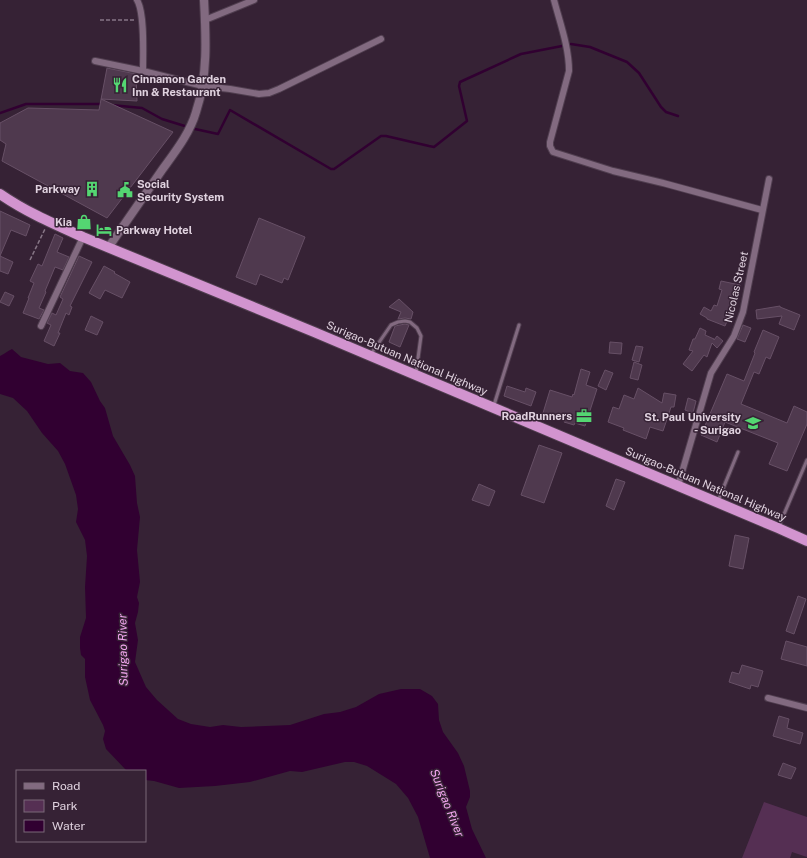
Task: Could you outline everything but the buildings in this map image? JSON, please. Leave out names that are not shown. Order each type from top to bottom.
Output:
[{"type":"highway","name":"Surigao-Butuan National Highway","points":[[0,194],[48,222],[108,248],[199,284],[807,541]]},
{"type":"street","points":[[136,0],[140,9],[142,21],[143,71]]},
{"type":"street","points":[[108,248],[186,135],[196,113],[203,86],[205,59],[204,0]]},
{"type":"street","points":[[205,20],[254,0]]},
{"type":"street","points":[[554,0],[565,40],[569,71],[550,142],[553,152],[613,172],[663,183],[762,210]]},
{"type":"street","points":[[95,61],[203,86],[259,94],[268,93],[279,89],[381,39]]},
{"type":"street","name":"Nicolas Street","points":[[678,486],[711,373],[715,364],[734,336],[743,312],[769,179]]},
{"type":"street","points":[[41,326],[83,237]]},
{"type":"street","points":[[768,698],[807,708]]},
{"type":"lane","points":[[370,356],[391,325],[401,321],[410,322],[417,328],[421,336],[416,375]]},
{"type":"lane","points":[[493,408],[519,325]]},
{"type":"lane","points":[[717,502],[738,452]]},
{"type":"lane","points":[[778,528],[807,460]]},
{"type":"path","points":[[100,20],[142,21]]},
{"type":"path","points":[[30,260],[48,222]]},
{"type":"green space","points":[[764,802],[807,817],[807,857],[792,852],[790,858],[742,858]]},
{"type":"water","name":"Surigao River","points":[[12,349],[21,357],[48,364],[60,363],[70,371],[83,373],[91,382],[105,408],[113,436],[135,476],[137,503],[140,517],[137,550],[140,582],[137,597],[139,603],[138,612],[135,623],[138,640],[135,662],[146,687],[157,700],[178,719],[191,724],[210,727],[223,725],[241,727],[290,725],[324,714],[340,712],[356,707],[379,694],[401,689],[420,689],[432,696],[438,704],[439,720],[443,732],[458,753],[464,766],[470,791],[470,797],[466,807],[472,829],[486,858],[430,858],[418,817],[408,798],[396,784],[367,766],[354,762],[345,762],[302,772],[290,771],[250,782],[179,788],[146,780],[146,770],[126,770],[106,749],[103,739],[105,731],[90,700],[85,677],[85,659],[81,655],[80,637],[86,618],[85,587],[87,556],[85,540],[76,522],[78,509],[76,495],[65,464],[58,451],[42,433],[27,411],[13,398],[0,394],[0,356]]},
{"type":"waterway","points":[[571,44],[590,47],[627,62],[639,73],[661,107],[666,112],[678,116]]},
{"type":"waterway","points":[[195,129],[218,134],[230,110],[331,169],[334,169],[381,136],[434,147],[467,121],[459,86],[460,82],[521,54],[562,46]]},
{"type":"waterway","points":[[0,113],[26,104],[102,104]]},
{"type":"waterway","points":[[111,105],[142,108],[162,119],[188,127]]},
{"type":"place","name":"Cinnamon Garden Inn & Restaurant","points":[[120,85]]},
{"type":"place","name":"Parkway","points":[[92,189]]},
{"type":"place","name":"Social Security System","points":[[125,190]]},
{"type":"place","name":"Kia","points":[[84,222]]},
{"type":"place","name":"Parkway Hotel","points":[[104,230]]},
{"type":"place","name":"RoadRunners","points":[[584,416]]},
{"type":"place","name":"St. Paul University - Surigao","points":[[753,423]]}]
